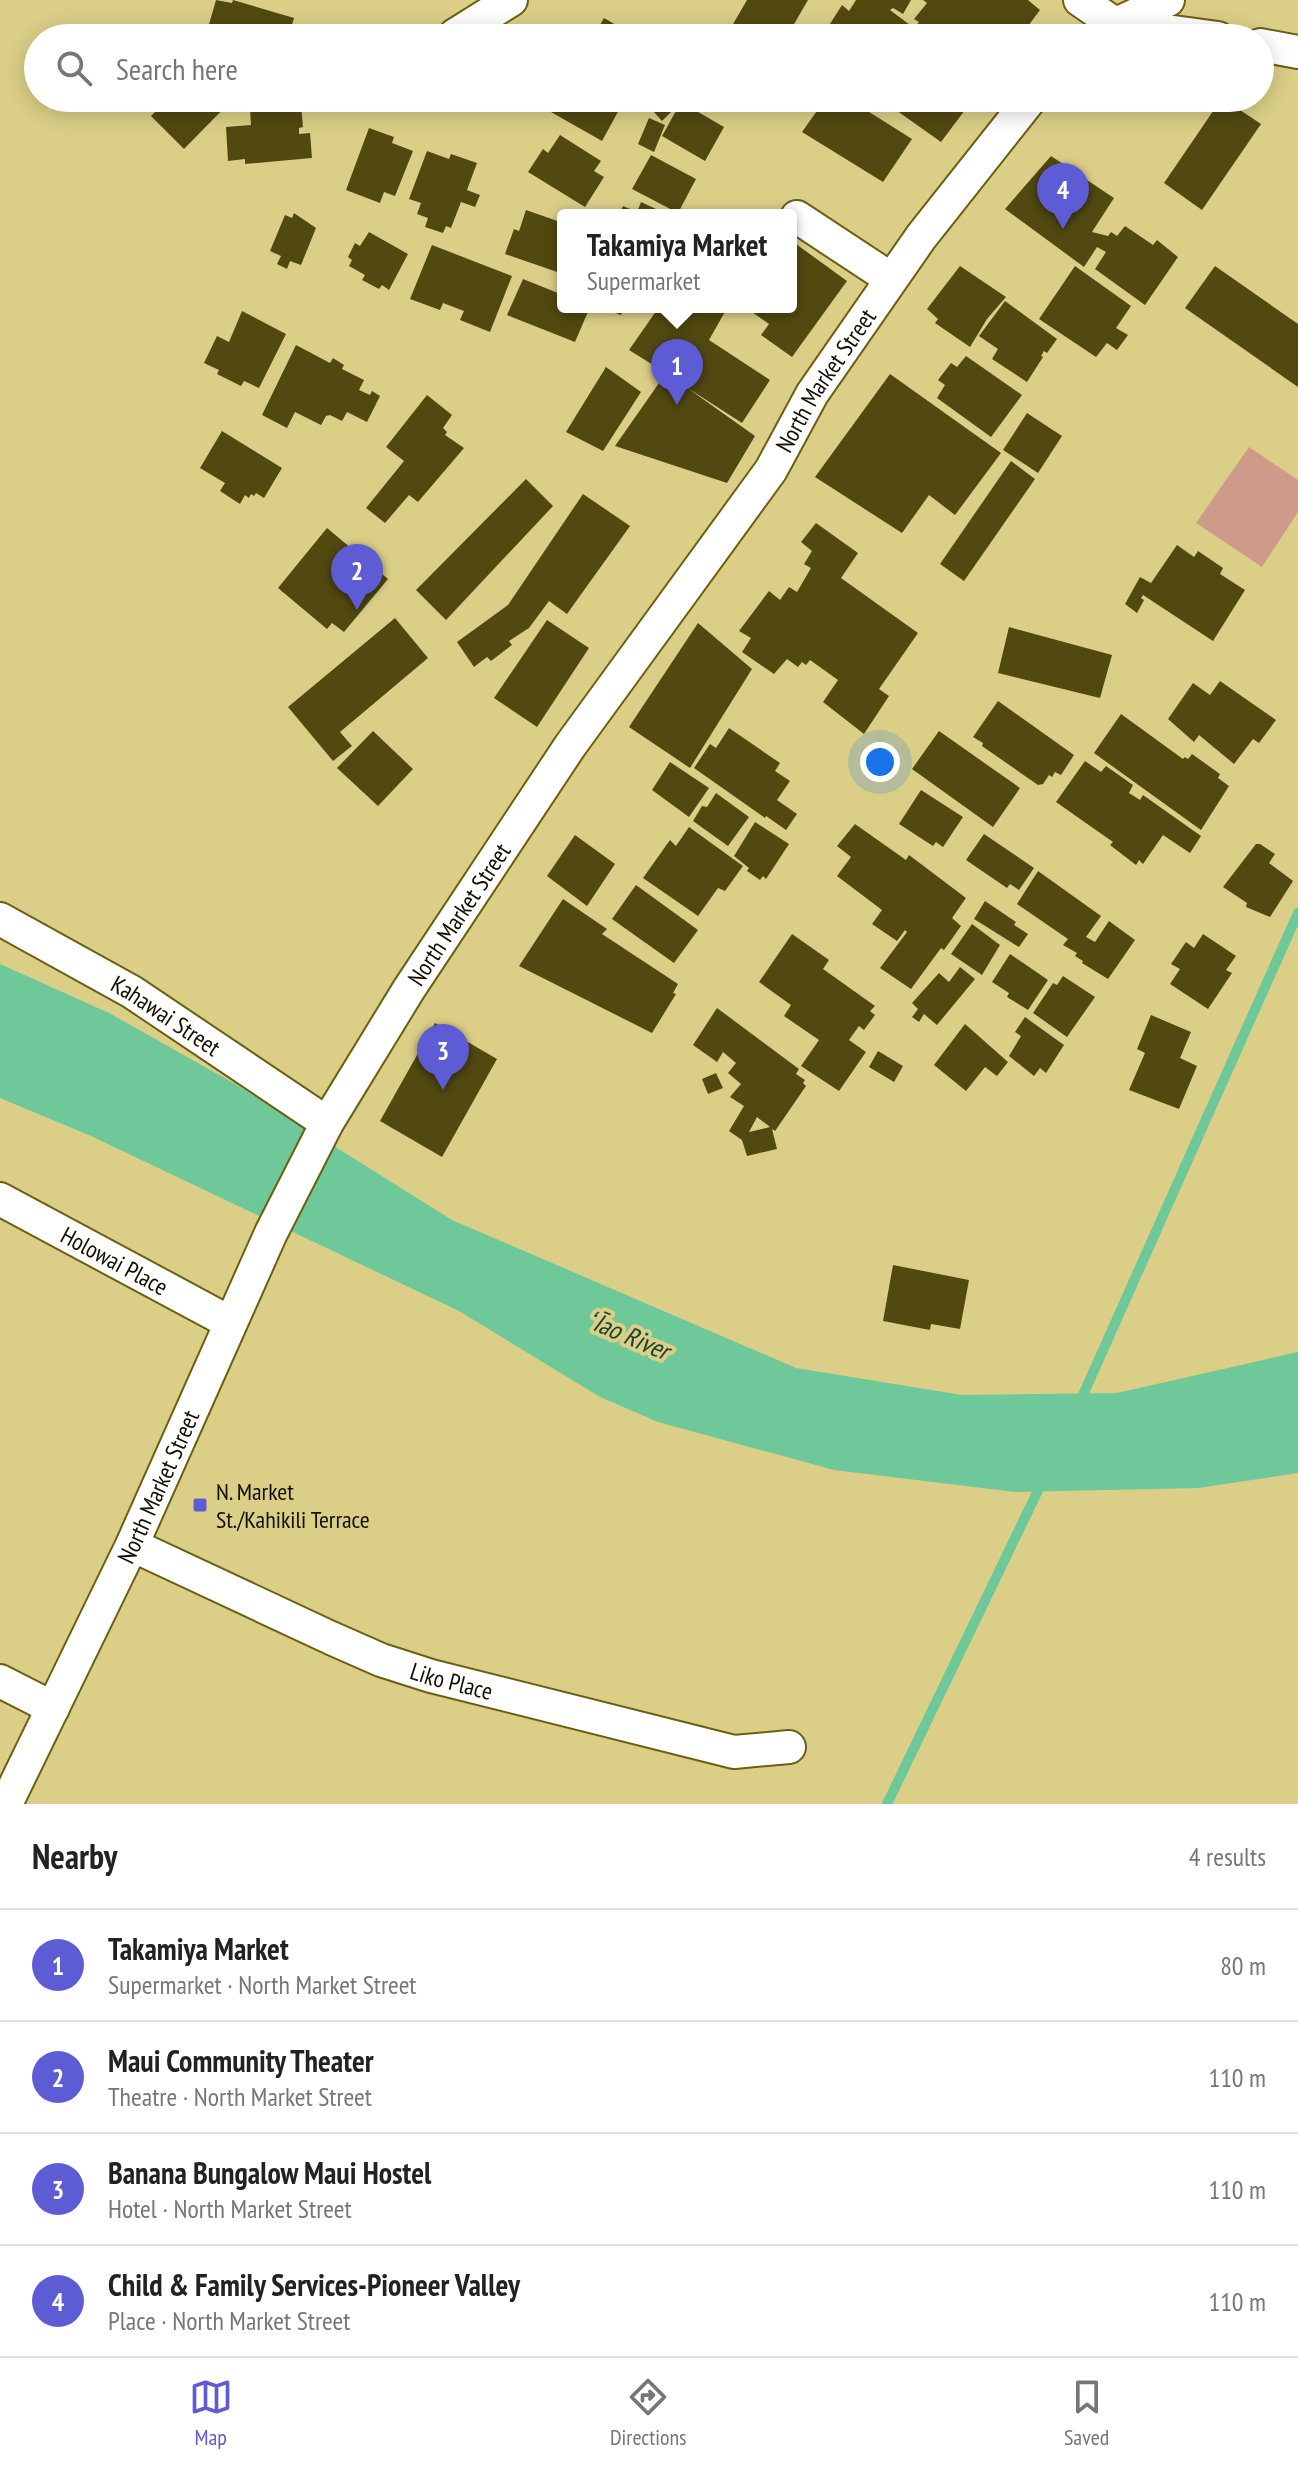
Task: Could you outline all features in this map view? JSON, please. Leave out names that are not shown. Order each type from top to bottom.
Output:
[{"type":"street","points":[[473,24],[511,0]]},
{"type":"street","points":[[1080,0],[1101,24]]},
{"type":"street","points":[[1121,24],[1168,0]]},
{"type":"street","points":[[1274,48],[1298,52]]},
{"type":"street","name":"North Market Street","points":[[6,1804],[132,1545],[229,1322],[327,1123],[409,989],[570,746],[764,480],[812,394],[891,279],[1020,112]]},
{"type":"street","points":[[797,217],[891,279]]},
{"type":"street","name":"Kahawai Street","points":[[0,919],[132,992],[327,1123]]},
{"type":"street","name":"Holowai Place","points":[[0,1199],[229,1322]]},
{"type":"street","name":"Liko Place","points":[[132,1545],[381,1660],[431,1676],[734,1752],[789,1747]]},
{"type":"street","points":[[0,1681],[53,1708]]},
{"type":"shaded area","points":[[1249,447],[1298,480],[1298,512],[1262,567],[1196,523]]},
{"type":"water","name":"ʻĪao River","points":[[0,964],[109,1013],[237,1085],[452,1220],[796,1368],[962,1395],[1117,1393],[1298,1352],[1298,1473],[1198,1488],[1015,1492],[834,1470],[658,1422],[600,1397],[459,1311],[91,1136],[0,1098]]},
{"type":"building","points":[[216,0],[232,3],[233,0],[294,18],[292,24],[209,24]]},
{"type":"building","points":[[747,0],[808,0],[794,24],[733,24]]},
{"type":"building","points":[[856,0],[911,0],[903,14],[893,8],[890,10],[909,24],[830,24],[842,5],[849,11]]},
{"type":"building","points":[[923,0],[1028,0],[1040,10],[1030,24],[917,24],[919,22],[914,19],[927,3]]},
{"type":"building","points":[[604,18],[614,24],[601,24]]},
{"type":"building","points":[[155,112],[220,112],[184,149],[151,116]]},
{"type":"building","points":[[250,112],[302,112],[303,127],[299,128],[299,134],[310,133],[312,158],[245,164],[245,159],[228,161],[226,127],[251,125]]},
{"type":"building","points":[[551,112],[618,112],[602,141]]},
{"type":"building","points":[[654,112],[671,112],[662,121]]},
{"type":"building","points":[[675,112],[698,112],[724,127],[705,161],[662,136]]},
{"type":"building","points":[[816,112],[869,112],[912,139],[883,182],[802,132]]},
{"type":"building","points":[[899,112],[964,112],[941,142]]},
{"type":"building","points":[[1212,112],[1243,112],[1261,124],[1202,210],[1164,183]]},
{"type":"building","points":[[649,118],[665,125],[654,152],[638,144]]},
{"type":"building","points":[[369,128],[394,137],[392,143],[413,151],[395,196],[384,192],[380,203],[346,190]]},
{"type":"building","points":[[560,135],[601,161],[594,171],[604,177],[585,207],[528,172],[543,149],[548,153]]},
{"type":"building","points":[[427,151],[449,159],[451,154],[477,163],[467,190],[480,195],[475,207],[461,202],[451,228],[446,226],[443,233],[425,227],[428,218],[417,214],[421,203],[409,199]]},
{"type":"building","points":[[651,155],[696,179],[680,209],[670,209],[632,189]]},
{"type":"building","points":[[1051,156],[1114,198],[1092,232],[1108,236],[1111,232],[1117,236],[1125,226],[1153,245],[1157,240],[1178,257],[1145,305],[1095,269],[1106,252],[1097,247],[1084,267],[1005,209]]},
{"type":"building","points":[[641,202],[656,209],[638,209]]},
{"type":"building","points":[[526,210],[557,221],[557,272],[505,254],[514,229],[519,231]]},
{"type":"building","points":[[294,213],[316,228],[301,265],[290,261],[287,269],[277,264],[281,256],[270,251],[285,215],[292,218]]},
{"type":"building","points":[[369,232],[408,254],[389,290],[382,285],[379,289],[362,280],[365,275],[349,266],[352,260],[348,257],[355,243],[360,246]]},
{"type":"building","points":[[432,245],[512,276],[490,332],[460,320],[464,311],[443,303],[440,310],[410,299]]},
{"type":"building","points":[[797,245],[847,281],[792,357],[761,335],[769,324],[753,313],[797,313]]},
{"type":"building","points":[[960,266],[1006,297],[987,319],[970,347],[935,323],[938,319],[927,309]]},
{"type":"building","points":[[1075,266],[1131,306],[1116,328],[1128,335],[1117,350],[1107,343],[1096,357],[1039,319]]},
{"type":"building","points":[[1215,266],[1298,324],[1298,387],[1185,308]]},
{"type":"building","points":[[523,279],[557,293],[557,313],[587,313],[575,342],[507,315]]},
{"type":"building","points":[[1005,301],[1057,339],[1047,353],[1044,351],[1027,382],[992,359],[998,349],[979,336]]},
{"type":"building","points":[[242,311],[286,334],[259,388],[244,381],[241,386],[217,374],[219,370],[204,363],[217,336],[229,342]]},
{"type":"building","points":[[655,313],[724,313],[709,340],[770,380],[742,423],[686,387],[755,436],[727,483],[615,446],[666,373],[629,350]]},
{"type":"building","points":[[296,345],[330,363],[333,358],[344,365],[342,369],[364,380],[359,390],[370,395],[372,391],[380,396],[367,422],[347,412],[342,421],[326,416],[321,425],[295,412],[287,428],[262,415]]},
{"type":"building","points":[[966,356],[1022,395],[991,437],[937,398],[945,385],[938,380],[951,363],[957,367]]},
{"type":"building","points":[[606,367],[641,392],[603,451],[566,432]]},
{"type":"building","points":[[890,374],[1001,453],[955,515],[929,495],[902,533],[815,477]]},
{"type":"building","points":[[427,395],[452,415],[443,428],[447,432],[445,435],[464,448],[418,502],[409,495],[385,523],[366,508],[404,461],[386,447]]},
{"type":"building","points":[[1027,413],[1062,436],[1038,473],[1003,450]]},
{"type":"building","points":[[222,431],[282,468],[264,498],[256,493],[249,498],[245,495],[240,504],[220,491],[225,483],[200,468]]},
{"type":"building","points":[[1011,461],[1035,479],[964,581],[940,564]]},
{"type":"building","points":[[526,479],[553,506],[446,620],[416,590]]},
{"type":"building","points":[[583,494],[630,526],[567,614],[549,601],[529,628],[509,641],[512,645],[491,661],[487,657],[474,667],[457,642],[508,605]]},
{"type":"building","points":[[816,523],[858,553],[841,578],[918,633],[879,689],[889,696],[864,734],[823,702],[838,680],[810,660],[798,667],[787,659],[774,674],[742,652],[751,638],[739,631],[769,591],[780,600],[789,587],[797,592],[811,568],[804,564],[812,551],[801,542]]},
{"type":"building","points":[[327,528],[388,579],[344,632],[332,623],[327,629],[278,588]]},
{"type":"building","points":[[1177,545],[1194,557],[1198,551],[1223,568],[1220,574],[1245,590],[1213,641],[1143,595],[1141,598],[1144,600],[1137,613],[1125,604],[1140,577],[1151,583]]},
{"type":"building","points":[[395,618],[428,658],[340,732],[352,746],[333,761],[288,707]]},
{"type":"building","points":[[547,620],[589,648],[537,727],[494,698]]},
{"type":"building","points":[[698,623],[752,669],[690,768],[629,727]]},
{"type":"building","points":[[1009,627],[1112,655],[1100,698],[998,673]]},
{"type":"building","points":[[1220,681],[1276,720],[1259,743],[1253,739],[1234,764],[1199,735],[1194,742],[1168,719],[1193,683],[1210,695]]},
{"type":"building","points":[[998,701],[1074,755],[1061,775],[1055,772],[1038,785],[973,737]]},
{"type":"building","points":[[1121,714],[1183,759],[1188,759],[1192,754],[1220,774],[1218,778],[1229,786],[1201,830],[1094,753]]},
{"type":"building","points":[[729,728],[780,763],[775,771],[790,781],[777,800],[797,814],[786,830],[694,768],[710,744],[716,748]]},
{"type":"building","points":[[373,731],[413,769],[378,806],[337,768]]},
{"type":"building","points":[[939,731],[1020,788],[993,827],[912,769]]},
{"type":"building","points":[[1085,761],[1101,772],[1106,766],[1133,785],[1129,793],[1140,800],[1143,795],[1201,836],[1190,853],[1163,835],[1143,864],[1139,860],[1136,865],[1110,845],[1113,842],[1056,802]]},
{"type":"building","points":[[670,762],[709,788],[689,817],[652,790]]},
{"type":"building","points":[[921,790],[963,817],[943,847],[936,842],[933,846],[899,824]]},
{"type":"building","points":[[716,793],[749,817],[728,846],[693,821],[702,806],[707,807]]},
{"type":"building","points":[[755,822],[789,844],[766,879],[763,876],[760,880],[734,856]]},
{"type":"building","points":[[855,824],[906,860],[909,855],[966,898],[952,918],[961,926],[911,989],[880,968],[907,932],[905,930],[897,941],[872,924],[882,910],[837,876],[851,857],[837,846]]},
{"type":"building","points":[[689,827],[743,866],[725,891],[718,888],[698,916],[643,878],[670,840],[676,846]]},
{"type":"building","points":[[984,834],[1034,868],[1019,890],[1010,884],[1007,888],[966,860]]},
{"type":"building","points":[[575,835],[615,864],[587,906],[547,876]]},
{"type":"building","points":[[1256,844],[1275,854],[1269,863],[1293,881],[1270,917],[1246,907],[1247,903],[1223,887]]},
{"type":"building","points":[[1038,871],[1101,916],[1086,937],[1095,942],[1109,921],[1135,940],[1108,979],[1082,963],[1075,956],[1077,953],[1063,945],[1068,939],[1017,904]]},
{"type":"building","points":[[636,885],[698,930],[674,963],[612,919]]},
{"type":"building","points":[[563,899],[607,929],[602,934],[678,984],[673,993],[676,994],[652,1033],[519,966]]},
{"type":"building","points":[[985,901],[1028,934],[1019,947],[974,919]]},
{"type":"building","points":[[972,924],[1000,945],[982,975],[951,954]]},
{"type":"building","points":[[792,934],[829,960],[823,969],[875,1006],[870,1011],[875,1015],[864,1030],[859,1026],[849,1040],[866,1052],[839,1091],[801,1066],[819,1040],[784,1016],[791,1005],[759,982]]},
{"type":"building","points":[[1203,934],[1236,956],[1226,970],[1232,973],[1208,1009],[1170,984],[1180,969],[1171,964],[1186,942],[1194,948]]},
{"type":"building","points":[[1010,954],[1048,980],[1028,1010],[1007,997],[1009,993],[992,982]]},
{"type":"building","points":[[960,967],[975,979],[937,1025],[924,1014],[919,1022],[912,1017],[918,1009],[912,1003],[939,973],[949,982]]},
{"type":"building","points":[[1063,976],[1095,997],[1067,1037],[1033,1013],[1053,983],[1057,985]]},
{"type":"building","points":[[717,1008],[799,1069],[796,1074],[805,1080],[803,1083],[806,1086],[775,1131],[772,1129],[777,1149],[747,1156],[742,1140],[729,1131],[744,1106],[730,1097],[741,1084],[728,1073],[736,1063],[723,1052],[717,1062],[693,1045]],"holes":[[[757,1117],[770,1127],[749,1132]]]},
{"type":"building","points":[[1151,1015],[1191,1032],[1180,1058],[1197,1066],[1179,1109],[1129,1090],[1145,1053],[1137,1049]]},
{"type":"building","points":[[1025,1017],[1064,1045],[1046,1073],[1040,1068],[1034,1076],[1009,1056],[1021,1036],[1015,1032]]},
{"type":"building","points":[[435,1023],[497,1059],[442,1157],[380,1121]]},
{"type":"building","points":[[965,1024],[1008,1062],[997,1076],[985,1067],[966,1091],[934,1065]]},
{"type":"building","points":[[878,1051],[903,1066],[894,1082],[869,1067]]},
{"type":"building","points":[[716,1073],[723,1088],[708,1094],[702,1079]]},
{"type":"building","points":[[893,1265],[969,1280],[960,1329],[931,1324],[930,1330],[883,1321]]},
{"type":"waterway","points":[[1079,1404],[1298,913]]},
{"type":"waterway","points":[[887,1804],[1043,1480]]},
{"type":"place","name":"Child & Family Services-Pioneer Valley","points":[[1063,229]]},
{"type":"place","name":"Takamiya Market","points":[[677,405]]},
{"type":"place","name":"Maui Community Theater","points":[[357,610]]},
{"type":"place","name":"Banana Bungalow Maui Hostel","points":[[443,1090]]},
{"type":"place","name":"N. Market St./Kahikili Terrace","points":[[200,1505]]}]
